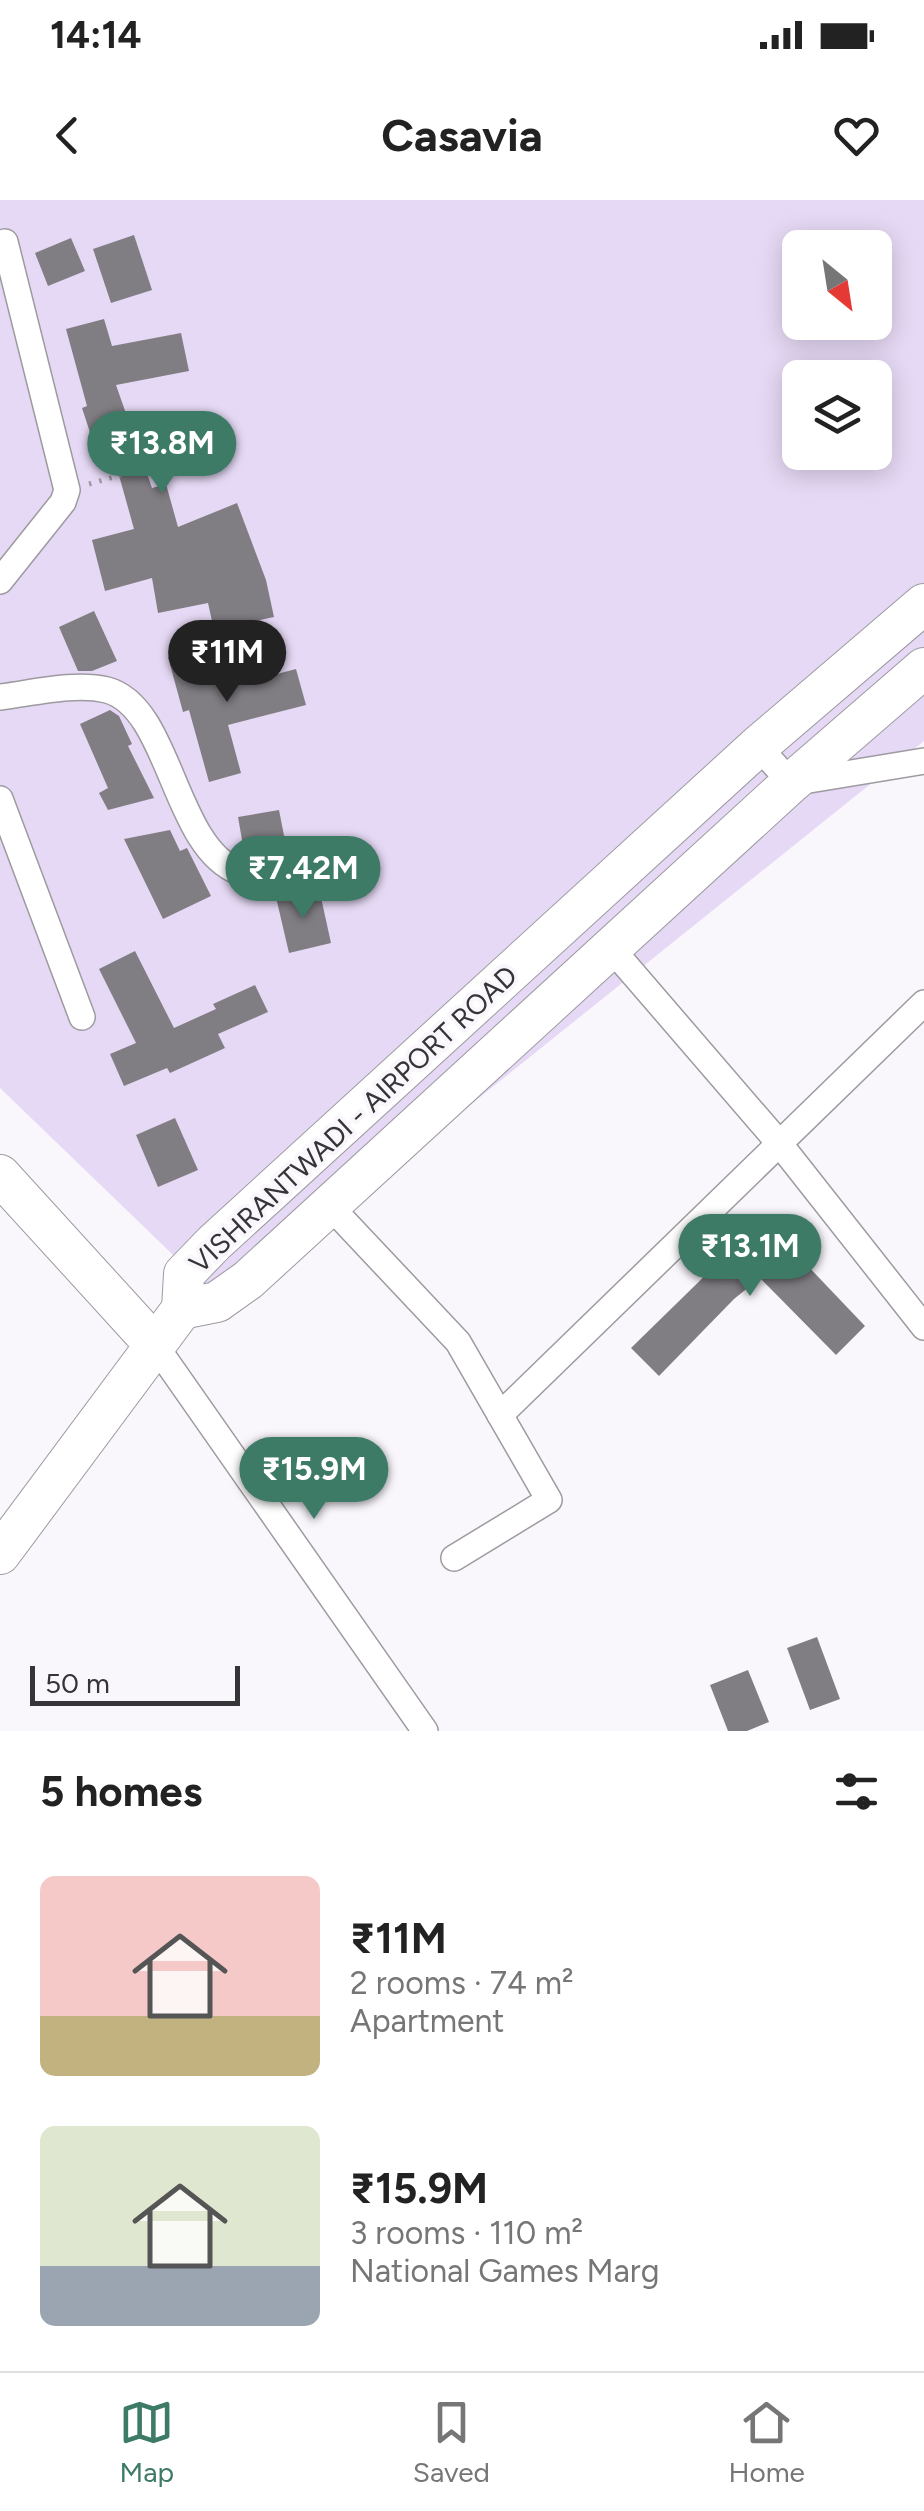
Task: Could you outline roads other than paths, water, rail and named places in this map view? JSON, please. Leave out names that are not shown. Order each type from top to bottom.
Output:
[{"type":"main road","name":"VISHRANTWADI - AIRPORT ROAD","points":[[924,604],[758,746],[214,1242],[184,1274],[182,1309],[217,1302],[248,1280],[791,783],[924,668]]},
{"type":"main road","points":[[0,1174],[155,1345]]},
{"type":"main road","points":[[0,1554],[182,1309]]},
{"type":"street","points":[[0,582],[63,502],[67,490],[5,242]]},
{"type":"street","points":[[0,696],[86,688],[108,690],[127,699],[143,719],[204,841],[219,861],[242,873],[316,878]]},
{"type":"street","points":[[758,746],[791,783],[924,761]]},
{"type":"street","points":[[0,799],[82,1017]]},
{"type":"street","points":[[611,948],[780,1143],[924,1327]]},
{"type":"street","points":[[500,1415],[924,1003]]},
{"type":"street","points":[[329,1205],[458,1342],[549,1500],[454,1558]]},
{"type":"street","points":[[155,1345],[425,1731]]}]
